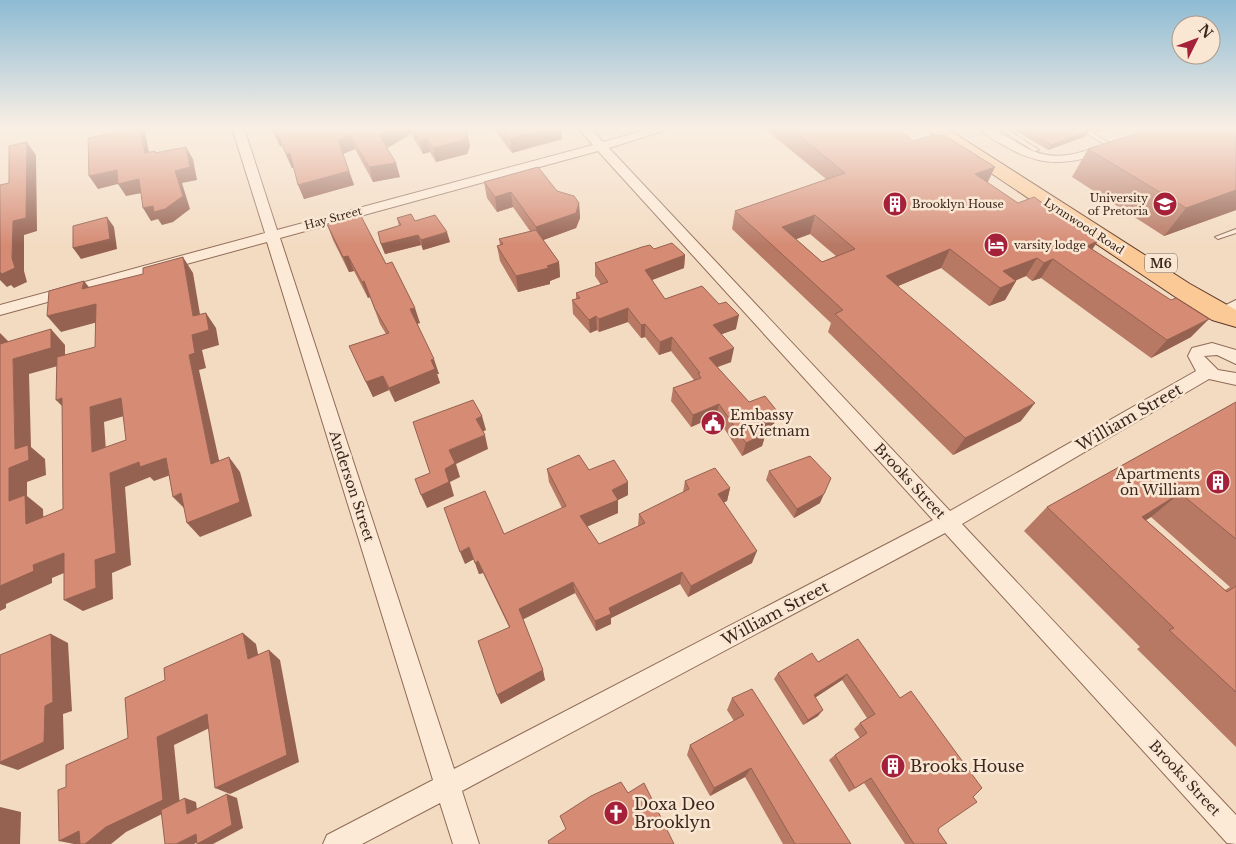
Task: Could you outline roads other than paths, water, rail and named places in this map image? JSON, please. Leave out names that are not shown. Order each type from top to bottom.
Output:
[{"type":"main road","name":"Lynnwood Road","points":[[989,167],[1232,312]]},
{"type":"main road","name":"Lynnwood Road","points":[[1008,167],[1232,312]]},
{"type":"street","name":"Anderson Street","points":[[251,167],[466,844]]},
{"type":"street","name":"Hay Street","points":[[0,310],[521,167]]},
{"type":"street","name":"Brooks Street","points":[[621,167],[1236,834]]},
{"type":"street","points":[[1236,358],[1217,349],[1202,349],[1196,356],[1208,372],[1225,379],[1236,379]]},
{"type":"street","name":"William Street","points":[[336,844],[948,522],[1208,372]]},
{"type":"lane","points":[[1218,237],[1236,231]]},
{"type":"place","name":"Brooklyn House","points":[[895,204]]},
{"type":"place","name":"University of Pretoria","points":[[1165,204]]},
{"type":"place","name":"varsity lodge","points":[[996,245]]},
{"type":"place","name":"Embassy of Vietnam","points":[[713,423]]},
{"type":"place","name":"Apartments on William","points":[[1218,482]]},
{"type":"place","name":"Brooks House","points":[[893,766]]},
{"type":"place","name":"Doxa Deo Brooklyn","points":[[616,813]]}]
